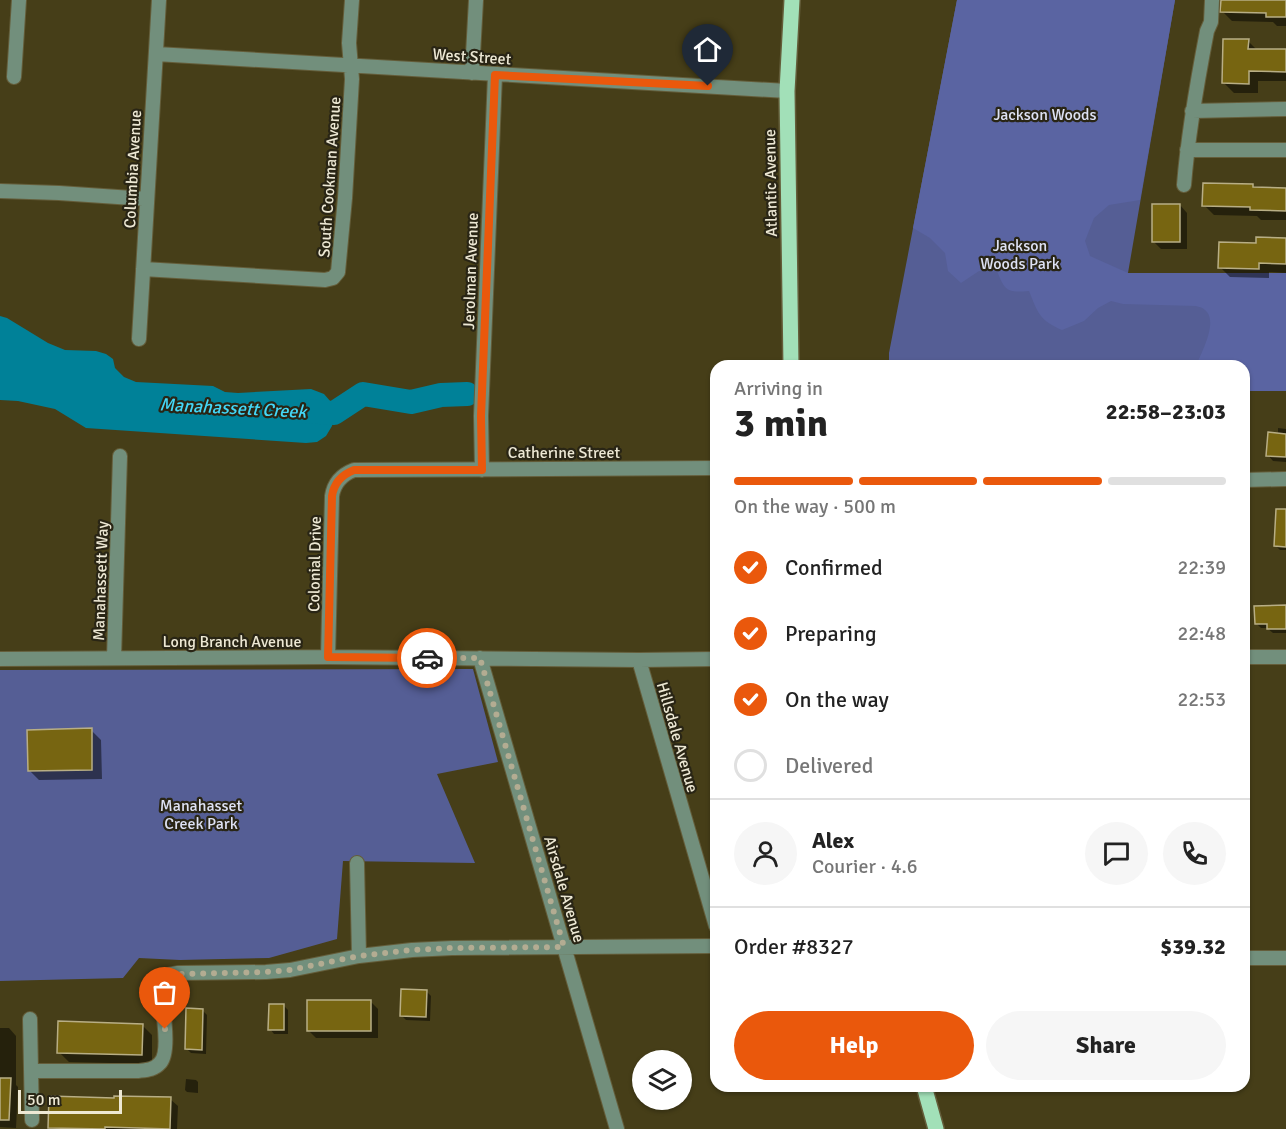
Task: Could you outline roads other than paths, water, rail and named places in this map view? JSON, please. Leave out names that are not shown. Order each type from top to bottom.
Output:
[{"type":"main road","name":"Atlantic Avenue","points":[[791,360],[787,91],[792,0]]},
{"type":"main road","points":[[926,1092],[936,1129]]},
{"type":"street","points":[[14,77],[19,0]]},
{"type":"street","name":"Columbia Avenue","points":[[139,339],[159,0]]},
{"type":"street","points":[[350,65],[352,0]]},
{"type":"street","points":[[472,73],[476,0]]},
{"type":"street","points":[[1184,185],[1186,150],[1207,31],[1211,22],[1212,0]]},
{"type":"street","name":"West Street","points":[[156,54],[787,91]]},
{"type":"street","name":"South Cookman Avenue","points":[[143,269],[325,280],[333,278],[339,272],[341,255],[352,79],[350,65]]},
{"type":"street","name":"Jerolman Avenue","points":[[482,470],[481,416],[495,75]]},
{"type":"street","points":[[1192,111],[1286,109]]},
{"type":"street","points":[[1186,150],[1286,150]]},
{"type":"street","points":[[0,191],[147,199]]},
{"type":"street","name":"Manahassett Way","points":[[114,658],[120,456]]},
{"type":"street","name":"Catherine Street","points":[[342,476],[354,470],[710,468]]},
{"type":"street","name":"Colonial Drive","points":[[328,657],[332,496],[335,484],[342,476]]},
{"type":"street","points":[[1250,480],[1286,479]]},
{"type":"street","points":[[1250,657],[1286,657]]},
{"type":"street","name":"Long Branch Avenue","points":[[0,658],[710,659]]},
{"type":"street","name":"Airsdale Avenue","points":[[480,658],[617,1129]]},
{"type":"street","name":"Hillsdale Avenue","points":[[639,660],[710,905]]},
{"type":"street","points":[[357,863],[359,956]]},
{"type":"street","points":[[31,1071],[138,1071],[151,1069],[160,1063],[165,1054],[165,1029],[157,980],[167,975],[290,970],[359,956],[412,950],[710,946]]},
{"type":"street","points":[[1250,958],[1286,958]]},
{"type":"street","points":[[30,1019],[32,1119]]},
{"type":"water","points":[[0,316],[65,350],[96,351],[106,354],[113,359],[115,368],[124,377],[136,382],[213,386],[225,392],[238,393],[311,389],[324,394],[331,402],[334,413],[332,426],[326,436],[317,442],[306,443],[86,428],[55,409],[18,401],[0,400]]},
{"type":"waterway","name":"Manahassett Creek","points":[[303,411],[334,413],[363,394],[411,402],[441,395],[467,394]]},
{"type":"park label","name":"Jackson Woods","points":[[1045,114]]},
{"type":"park label","name":"Jackson Woods Park","points":[[1020,254]]},
{"type":"park label","name":"Manahasset Creek Park","points":[[201,814]]}]
